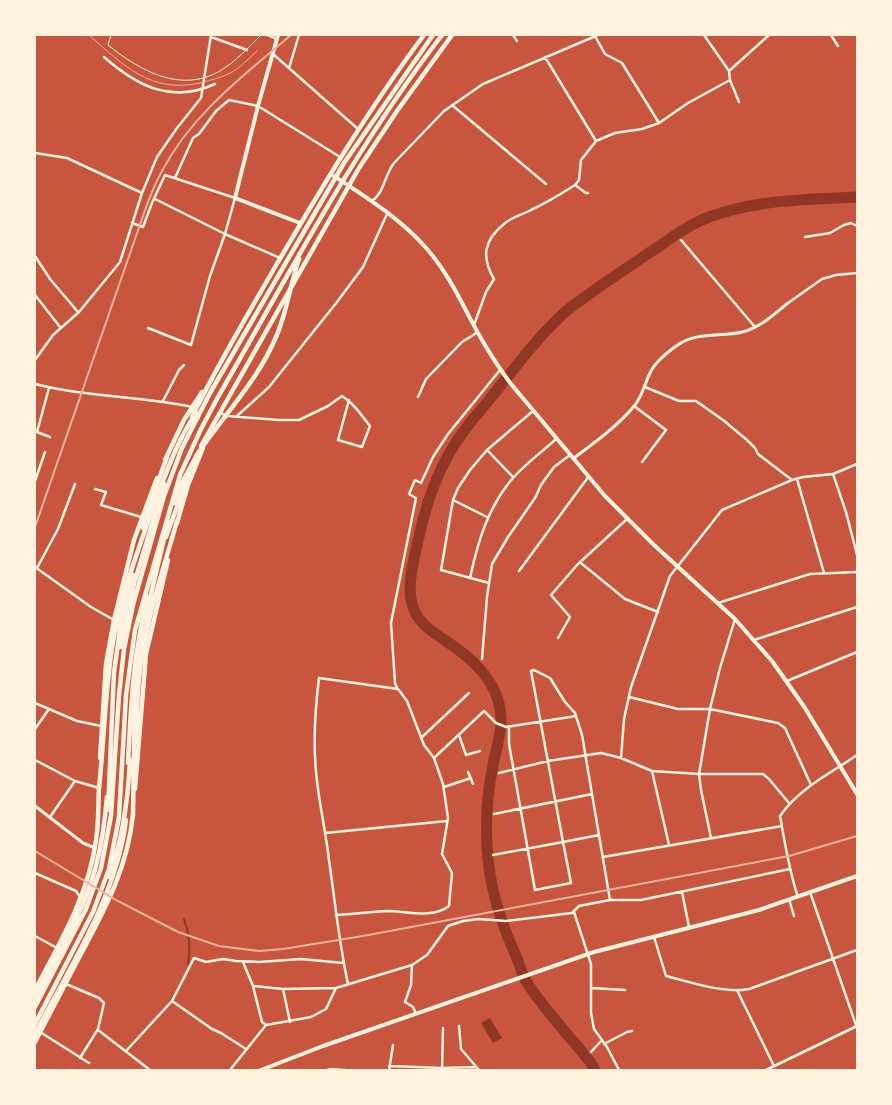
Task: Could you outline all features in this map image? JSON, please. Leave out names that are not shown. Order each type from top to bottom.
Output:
[{"type":"highway","points":[[91,875],[95,848],[106,664],[114,620],[141,518],[167,456],[280,258],[358,129],[424,35]]},
{"type":"highway","points":[[35,1007],[95,888],[111,816],[121,672],[128,628],[173,470],[192,425],[344,163],[433,35]]},
{"type":"highway","points":[[93,912],[109,869],[118,825],[128,673],[135,630],[172,498],[190,452],[205,421],[366,143],[442,35]]},
{"type":"highway","points":[[112,888],[123,844],[126,817],[131,695],[140,629],[156,568],[183,488],[219,412],[351,188],[397,111],[452,35]]},
{"type":"highway","points":[[172,498],[197,455],[248,387],[272,347],[282,322],[295,271],[307,242]]},
{"type":"highway","points":[[98,788],[112,648],[117,621],[142,539],[177,446],[185,430],[210,393]]},
{"type":"highway","points":[[35,999],[74,924],[102,841],[116,672],[124,626],[163,486],[194,407]]},
{"type":"highway","points":[[35,1024],[106,886],[116,855],[125,817],[134,713],[138,696],[142,653],[152,609],[188,485],[219,412]]},
{"type":"highway","points":[[132,817],[135,674],[143,628],[175,498],[197,455]]},
{"type":"highway","points":[[105,849],[114,672],[121,623],[145,518],[167,456]]},
{"type":"highway","points":[[35,1042],[107,899],[128,845],[146,654],[177,521]]},
{"type":"highway","points":[[35,990],[57,948],[80,897],[87,887]]},
{"type":"main road","points":[[278,37],[258,106],[235,198],[300,224]]},
{"type":"main road","points":[[330,174],[406,228],[427,249],[458,293],[500,370],[605,496],[677,566],[718,602],[772,660],[787,680],[857,794]]},
{"type":"main road","points":[[261,1070],[323,1046],[584,955],[759,910],[857,876]]},
{"type":"street","points":[[268,35],[278,37]]},
{"type":"street","points":[[289,68],[299,35]]},
{"type":"street","points":[[513,35],[517,40]]},
{"type":"street","points":[[368,200],[376,198],[394,163],[452,105],[483,84],[596,35],[605,54],[622,63],[659,123]]},
{"type":"street","points":[[704,35],[729,71],[730,80],[739,102]]},
{"type":"street","points":[[729,71],[769,35]]},
{"type":"street","points":[[831,35],[838,46]]},
{"type":"street","points":[[35,360],[60,327],[79,312],[120,262],[142,193],[157,157],[166,142],[201,98],[211,36],[247,50]]},
{"type":"street","points":[[273,54],[358,129]]},
{"type":"street","points":[[545,57],[596,140]]},
{"type":"street","points":[[104,58],[130,79],[154,89],[178,92],[203,89],[215,84]]},
{"type":"street","points":[[474,325],[484,298],[494,279],[489,270],[486,248],[493,235],[504,223],[575,185],[579,180],[581,160],[596,140],[614,133],[642,129],[659,123],[701,95],[730,80]]},
{"type":"street","points":[[175,178],[193,138],[199,134],[216,111],[229,100],[258,106],[340,157]]},
{"type":"street","points":[[452,105],[546,184]]},
{"type":"street","points":[[35,153],[67,158],[142,193]]},
{"type":"street","points":[[132,223],[143,227],[165,175],[235,198],[226,234],[210,276],[191,345],[148,328]]},
{"type":"street","points":[[575,185],[588,193]]},
{"type":"street","points":[[155,199],[280,258]]},
{"type":"street","points":[[237,416],[269,387],[363,267],[387,214]]},
{"type":"street","points":[[805,237],[830,232],[851,223],[857,226]]},
{"type":"street","points":[[681,240],[756,327]]},
{"type":"street","points":[[35,256],[50,280],[79,312]]},
{"type":"street","points":[[482,659],[486,596],[492,564],[497,553],[554,468],[606,433],[634,406],[641,397],[651,370],[681,343],[702,337],[741,332],[756,327],[822,279],[836,275],[857,273]]},
{"type":"street","points":[[35,295],[60,327]]},
{"type":"street","points":[[418,396],[426,380],[462,342],[478,332]]},
{"type":"street","points":[[164,401],[179,370],[184,365]]},
{"type":"street","points":[[336,915],[389,911],[420,913],[444,909],[449,906],[452,873],[442,854],[447,821],[447,808],[443,787],[434,758],[424,745],[407,700],[395,683],[391,623],[416,498],[409,494],[415,480],[421,482],[433,457],[448,434],[500,370]]},
{"type":"street","points":[[35,384],[49,388],[164,401],[194,407]]},
{"type":"street","points":[[645,387],[679,401],[696,401],[747,440],[758,454],[792,480]]},
{"type":"street","points":[[49,388],[37,432],[50,437]]},
{"type":"street","points":[[219,412],[228,416],[298,420],[328,406],[340,396],[349,400],[370,426],[362,447],[338,440],[349,400]]},
{"type":"street","points":[[634,406],[666,430],[642,462]]},
{"type":"street","points":[[489,583],[441,570],[453,500],[470,470],[487,450],[533,411]]},
{"type":"street","points":[[470,579],[487,517],[499,497],[513,477],[556,439]]},
{"type":"street","points":[[487,450],[513,477]]},
{"type":"street","points":[[35,481],[45,452]]},
{"type":"street","points":[[621,758],[623,728],[631,686],[670,576],[677,566],[722,510],[792,480],[833,474],[857,464]]},
{"type":"street","points":[[833,474],[846,512],[857,555]]},
{"type":"street","points":[[519,571],[589,476]]},
{"type":"street","points":[[797,479],[824,574]]},
{"type":"street","points":[[75,484],[55,536],[36,568],[91,607],[114,620]]},
{"type":"street","points":[[95,490],[106,492],[101,505],[141,518]]},
{"type":"street","points":[[453,500],[487,517]]},
{"type":"street","points":[[558,638],[570,617],[551,596],[581,562],[627,519]]},
{"type":"street","points":[[581,562],[625,599],[658,612]]},
{"type":"street","points":[[718,602],[810,574],[857,572]]},
{"type":"street","points":[[754,640],[857,607]]},
{"type":"street","points":[[711,838],[700,790],[700,774],[710,709],[735,619]]},
{"type":"street","points":[[787,680],[857,652]]},
{"type":"street","points":[[507,728],[535,890],[571,883],[531,671],[534,670],[550,678],[576,716],[582,735],[610,900]]},
{"type":"street","points":[[348,984],[343,963],[315,765],[319,678],[398,689]]},
{"type":"street","points":[[421,738],[469,692]]},
{"type":"street","points":[[629,697],[678,709],[710,709],[778,722],[785,728],[811,785]]},
{"type":"street","points":[[35,703],[78,721],[101,726]]},
{"type":"street","points":[[35,729],[49,709]]},
{"type":"street","points":[[434,758],[484,711],[497,723],[507,728],[576,716]]},
{"type":"street","points":[[623,728],[628,728]]},
{"type":"street","points":[[459,736],[466,755],[480,751]]},
{"type":"street","points":[[499,773],[548,761],[601,753],[621,758],[652,771],[700,774],[763,774],[789,803]]},
{"type":"street","points":[[798,896],[790,869],[780,816],[789,803],[811,785],[857,755]]},
{"type":"street","points":[[35,760],[75,781],[98,788]]},
{"type":"street","points":[[652,771],[669,846]]},
{"type":"street","points":[[468,772],[473,784]]},
{"type":"street","points":[[443,787],[471,778]]},
{"type":"street","points":[[50,817],[75,781]]},
{"type":"street","points":[[494,814],[592,794]]},
{"type":"street","points":[[35,806],[82,843],[95,848]]},
{"type":"street","points":[[325,832],[447,821]]},
{"type":"street","points":[[603,857],[782,826]]},
{"type":"street","points":[[493,855],[599,834]]},
{"type":"street","points":[[253,986],[283,989],[336,988],[412,965],[427,955],[448,926],[479,919],[506,921],[550,917],[574,912],[579,906],[610,900],[641,900],[790,869]]},
{"type":"street","points":[[35,873],[76,891],[80,897]]},
{"type":"street","points":[[682,892],[689,927]]},
{"type":"street","points":[[766,1070],[857,1027],[810,892]]},
{"type":"street","points":[[788,900],[794,916]]},
{"type":"street","points":[[574,912],[591,964],[591,1013],[594,1029],[619,1070]]},
{"type":"street","points":[[35,936],[57,948]]},
{"type":"street","points":[[654,936],[666,976],[737,990],[750,988],[857,950]]},
{"type":"street","points":[[126,1051],[172,1001],[194,958],[206,962],[223,959],[243,962],[301,959],[343,963]]},
{"type":"street","points":[[243,962],[253,986],[262,1022],[266,1025]]},
{"type":"street","points":[[412,965],[410,985],[405,1002],[413,1007],[416,1014]]},
{"type":"street","points":[[64,983],[103,1000],[104,1003],[98,1029],[80,1058]]},
{"type":"street","points":[[230,1070],[266,1025],[290,1022],[326,1009],[336,988]]},
{"type":"street","points":[[591,988],[625,990]]},
{"type":"street","points":[[283,989],[290,1022]]},
{"type":"street","points":[[737,990],[774,1066]]},
{"type":"street","points":[[172,1001],[212,1029],[247,1050]]},
{"type":"street","points":[[459,1026],[462,1049],[479,1070]]},
{"type":"street","points":[[442,1069],[443,1028]]},
{"type":"street","points":[[98,1029],[150,1070]]},
{"type":"street","points":[[604,1044],[632,1031]]},
{"type":"street","points":[[38,1033],[89,1063]]},
{"type":"street","points":[[591,1052],[602,1040]]},
{"type":"street","points":[[392,1045],[389,1068],[442,1069],[476,1067]]},
{"type":"street","points":[[327,1070],[345,1070]]},
{"type":"lane","points":[[111,35],[108,45],[126,59],[153,74],[178,80],[205,77],[222,70],[247,50],[261,35]]},
{"type":"shaded area","points":[[490,1018],[502,1038],[493,1043],[481,1023]]},
{"type":"waterway","points":[[595,1070],[526,981],[496,903],[489,868],[486,831],[489,789],[501,726],[499,704],[495,692],[482,671],[464,654],[424,624],[414,610],[410,590],[411,575],[428,502],[445,461],[470,423],[547,330],[565,312],[594,291],[683,230],[709,217],[727,211],[764,204],[857,197]]},
{"type":"waterway","points":[[184,919],[189,941],[188,964]]},
{"type":"tram line","points":[[89,35],[126,66],[152,81],[167,84],[200,83],[223,76],[237,69],[257,51]]},
{"type":"railway","points":[[35,527],[144,213],[159,176],[174,150],[203,114],[237,81],[291,35]]},
{"type":"railway","points":[[35,851],[116,900],[178,932],[219,946],[259,951],[363,936],[789,856],[857,836]]}]
